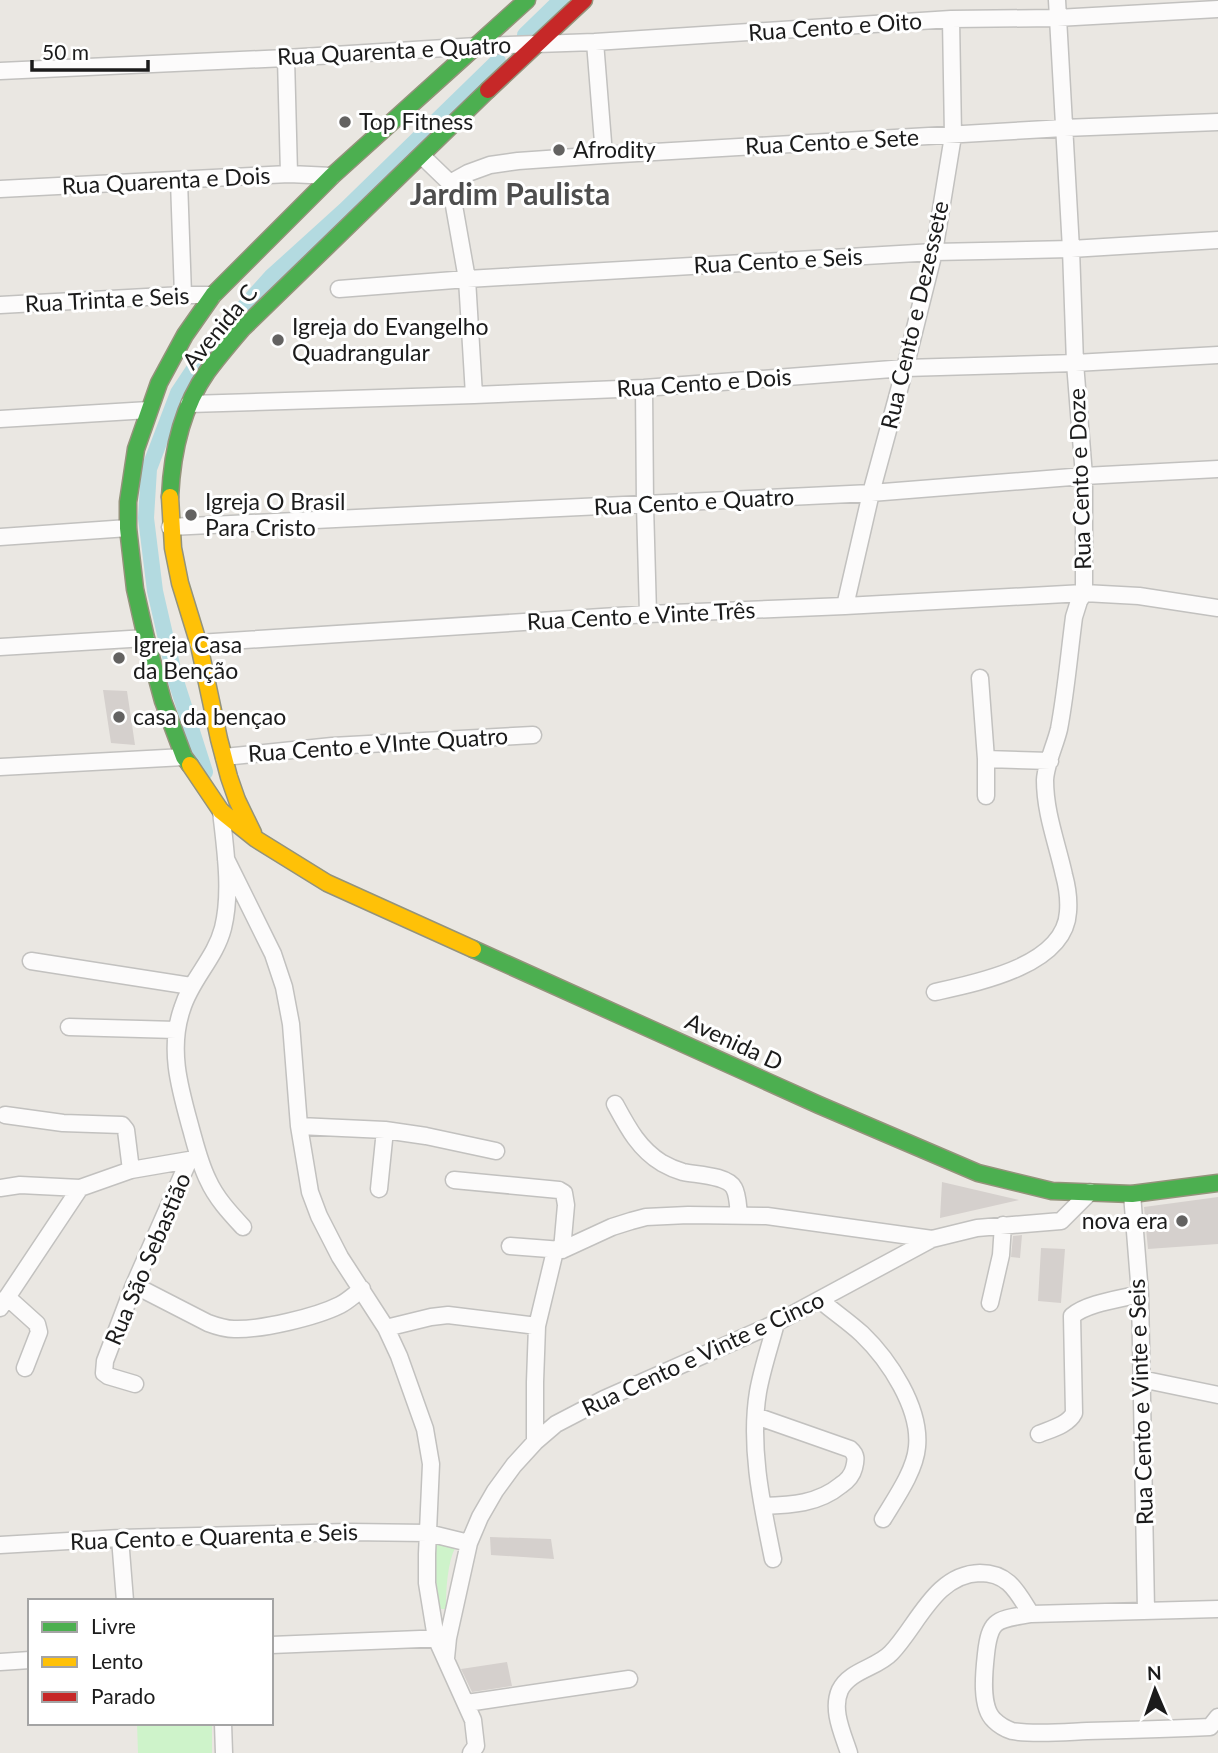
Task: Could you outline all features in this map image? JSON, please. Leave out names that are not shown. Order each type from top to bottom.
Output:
[{"type":"main road","name":"Avenida D","points":[[527,0],[332,176],[213,295],[185,335],[159,383],[136,449],[128,502],[128,528],[135,589],[146,638],[163,701],[184,757],[221,811],[256,839],[327,883],[818,1105],[978,1174],[1052,1191],[1132,1194],[1218,1183]]},
{"type":"main road","name":"Avenida C","points":[[256,839],[236,796],[224,757],[198,643],[178,575],[170,527],[169,492],[173,458],[182,420],[206,374],[242,329],[584,0]]},
{"type":"street","name":"Rua Cento e Doze","points":[[935,992],[976,983],[1027,963],[1044,953],[1058,939],[1068,912],[1065,876],[1050,821],[1045,783],[1058,730],[1074,617],[1084,593],[1084,476],[1075,363],[1057,0]]},
{"type":"street","name":"Rua Cento e Oito","points":[[537,43],[595,42],[951,19],[1057,18],[1218,9]]},
{"type":"street","name":"Rua Cento e Dezessete","points":[[845,606],[871,493],[934,252],[953,136],[951,19]]},
{"type":"street","points":[[595,42],[604,155]]},
{"type":"street","name":"Rua Quarenta e Quatro","points":[[0,71],[537,43]]},
{"type":"street","points":[[286,58],[289,174]]},
{"type":"street","name":"Rua Cento e Sete","points":[[450,183],[490,165],[518,161],[1064,128],[1218,122]]},
{"type":"street","points":[[422,156],[450,183],[467,279],[474,395]]},
{"type":"street","name":"Rua Quarenta e Dois","points":[[0,189],[289,174],[332,176]]},
{"type":"street","points":[[179,181],[183,295]]},
{"type":"street","name":"Rua Cento e Seis","points":[[339,289],[934,252],[1071,249],[1218,240]]},
{"type":"street","name":"Rua Trinta e Seis","points":[[0,305],[213,295]]},
{"type":"street","name":"Rua Cento e Dois","points":[[189,404],[644,388],[905,368],[1218,355]]},
{"type":"street","points":[[644,388],[648,614]]},
{"type":"street","points":[[0,419],[149,410]]},
{"type":"street","name":"Rua Cento e Quatro","points":[[170,527],[871,493],[1084,476],[1218,469]]},
{"type":"street","points":[[0,537],[128,528]]},
{"type":"street","name":"Rua Cento e Vinte Três","points":[[198,643],[648,614],[1084,593],[1139,596],[1218,608]]},
{"type":"street","points":[[0,647],[146,638]]},
{"type":"street","points":[[980,678],[986,796]]},
{"type":"street","name":"Rua Cento e VInte Quatro","points":[[224,757],[332,746],[533,735]]},
{"type":"street","points":[[0,767],[184,757]]},
{"type":"street","points":[[986,759],[1050,761]]},
{"type":"street","points":[[221,811],[226,859],[223,926],[217,947],[191,986],[182,1008],[176,1030],[175,1055],[194,1158],[223,1204],[243,1227]]},
{"type":"street","points":[[226,859],[273,954],[284,987],[293,1037],[299,1126],[310,1192],[340,1257],[386,1328],[425,1429],[431,1464],[428,1583],[442,1638],[273,1646]]},
{"type":"street","points":[[31,961],[191,986]]},
{"type":"street","points":[[69,1027],[176,1030]]},
{"type":"street","points":[[615,1104],[642,1149],[656,1159],[682,1172],[728,1182],[734,1188],[739,1215]]},
{"type":"street","points":[[5,1115],[63,1124],[122,1125],[127,1130],[131,1170]]},
{"type":"street","points":[[299,1126],[384,1130],[496,1151]]},
{"type":"street","points":[[379,1189],[384,1130]]},
{"type":"street","points":[[0,1188],[20,1185],[80,1188],[131,1170],[194,1158]]},
{"type":"street","name":"Rua São Sebastião","points":[[135,1384],[104,1373],[105,1361],[134,1285],[194,1158]]},
{"type":"street","points":[[454,1180],[559,1190],[564,1193],[566,1205],[558,1251],[537,1326],[535,1442]]},
{"type":"street","points":[[24,1368],[39,1332],[37,1324],[3,1303],[80,1188]]},
{"type":"street","name":"Rua Cento e Vinte e Cinco","points":[[467,1703],[446,1658],[442,1638],[469,1543],[495,1491],[514,1465],[556,1424],[604,1399],[776,1324],[932,1239],[976,1228],[1061,1221],[1090,1192]]},
{"type":"street","name":"Rua Cento e Vinte e Seis","points":[[1132,1194],[1140,1294],[1146,1610]]},
{"type":"street","points":[[510,1246],[558,1251],[612,1227],[646,1217],[739,1215],[767,1216],[932,1239]]},
{"type":"street","points":[[990,1303],[1001,1255],[1003,1225]]},
{"type":"street","points":[[134,1285],[208,1323],[235,1329],[293,1321],[319,1313],[341,1304],[362,1289]]},
{"type":"street","points":[[1039,1434],[1066,1422],[1074,1413],[1072,1316],[1093,1306],[1140,1294]]},
{"type":"street","points":[[820,1300],[861,1333],[879,1352],[907,1395],[915,1421],[918,1446],[914,1461],[883,1520]]},
{"type":"street","points":[[386,1328],[448,1315],[537,1326]]},
{"type":"street","points":[[773,1559],[762,1506],[756,1416],[758,1392],[776,1324]]},
{"type":"street","points":[[1141,1379],[1218,1395]]},
{"type":"street","points":[[756,1416],[850,1449],[856,1459],[847,1481],[828,1494],[795,1504],[762,1506]]},
{"type":"street","name":"Rua Cento e Quarenta e Seis","points":[[0,1545],[120,1538],[348,1532],[428,1532],[469,1543]]},
{"type":"street","points":[[120,1538],[125,1599]]},
{"type":"street","points":[[849,1753],[838,1721],[837,1703],[841,1689],[849,1679],[888,1656],[901,1643],[940,1590],[970,1573],[992,1573],[1015,1588],[1031,1614]]},
{"type":"street","points":[[1218,1609],[1031,1614],[1008,1618],[990,1629],[985,1664],[987,1712],[993,1720],[1012,1731],[1210,1727],[1218,1717]]},
{"type":"street","points":[[0,1662],[28,1660]]},
{"type":"street","points":[[471,1753],[476,1746],[476,1737],[467,1703],[629,1679]]},
{"type":"street","points":[[223,1725],[224,1753]]},
{"type":"green space","points":[[433,1541],[456,1546],[449,1568],[446,1609],[437,1609]]},
{"type":"green space","points":[[137,1725],[212,1725],[212,1753],[138,1753]]},
{"type":"building","name":"casa da bençao","points":[[103,690],[127,691],[135,745],[111,743]]},
{"type":"building","points":[[942,1182],[1019,1200],[940,1218]]},
{"type":"building","name":"nova era","points":[[1218,1197],[1218,1244],[1148,1249],[1144,1207]]},
{"type":"building","points":[[1022,1235],[1020,1258],[1011,1257],[1013,1236]]},
{"type":"building","points":[[1041,1248],[1065,1249],[1061,1303],[1038,1301]]},
{"type":"building","points":[[490,1537],[551,1539],[554,1559],[491,1555]]},
{"type":"building","points":[[507,1662],[512,1686],[472,1692],[461,1669]]},
{"type":"waterway","points":[[525,35],[561,0]]},
{"type":"waterway","points":[[205,772],[175,678],[155,591],[146,518],[149,469],[178,393],[208,348],[271,277],[345,210],[498,61]]},
{"type":"traffic: fast","points":[[190,765],[184,757],[163,701],[146,638],[135,589],[128,528],[128,502],[136,449],[159,383],[185,335],[213,295],[332,176],[527,0]]},
{"type":"traffic: fast","points":[[170,497],[173,464],[184,416],[198,386],[215,361],[242,329],[488,90]]},
{"type":"traffic: fast","points":[[473,949],[819,1105],[978,1173],[1052,1191],[1132,1194],[1218,1183]]},
{"type":"traffic: slow","points":[[170,497],[173,548],[180,583],[199,645],[229,777],[253,833]]},
{"type":"traffic: slow","points":[[190,765],[221,811],[256,839],[327,883],[473,949]]},
{"type":"traffic: jam","points":[[488,90],[584,0]]},
{"type":"place","name":"Top Fitness","points":[[345,122]]},
{"type":"place","name":"Afrodity","points":[[559,150]]},
{"type":"place","name":"Igreja do Evangelho Quadrangular","points":[[278,340]]},
{"type":"place","name":"Igreja O Brasil Para Cristo","points":[[191,515]]},
{"type":"place","name":"Igreja Casa da Benção","points":[[119,658]]},
{"type":"place","name":"casa da bençao","points":[[119,717]]},
{"type":"place","name":"nova era","points":[[1182,1221]]},
{"type":"district","name":"Jardim Paulista","points":[[510,195]]}]
